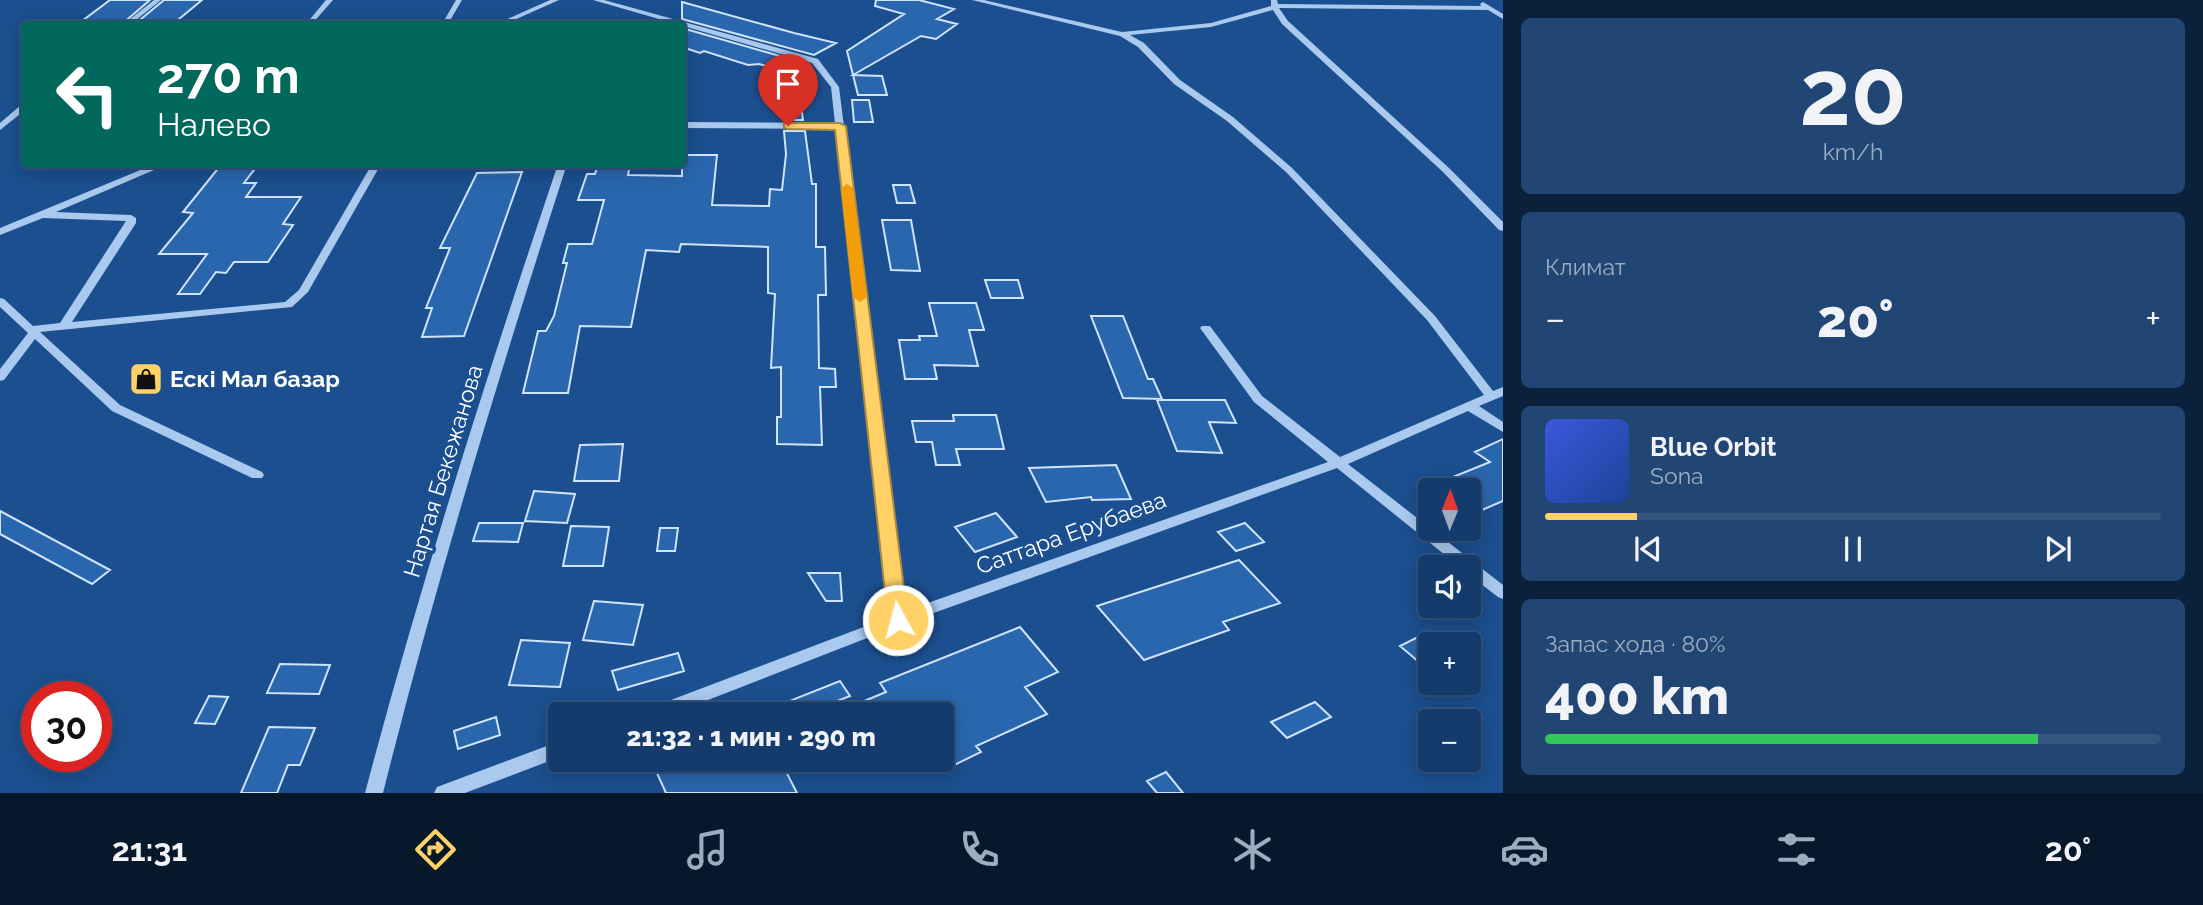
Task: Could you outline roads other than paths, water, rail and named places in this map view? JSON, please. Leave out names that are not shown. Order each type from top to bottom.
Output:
[{"type":"street","points":[[131,21],[158,0]]},
{"type":"street","points":[[312,21],[330,0]]},
{"type":"street","points":[[447,21],[459,0]]},
{"type":"street","points":[[507,21],[556,0]]},
{"type":"street","points":[[596,0],[671,21]]},
{"type":"street","points":[[975,0],[1122,34],[1141,45],[1177,82],[1230,119],[1289,170],[1431,318],[1497,393]]},
{"type":"street","points":[[1477,0],[1503,18]]},
{"type":"street","points":[[1122,34],[1211,25],[1275,4],[1489,8]]},
{"type":"street","points":[[1275,4],[1285,22],[1334,71],[1446,170],[1503,228]]},
{"type":"street","points":[[686,25],[815,61],[835,87],[898,620]]},
{"type":"street","points":[[0,127],[21,110]]},
{"type":"street","points":[[13,117],[21,117]]},
{"type":"street","points":[[686,125],[840,126]]},
{"type":"street","points":[[0,232],[155,168]]},
{"type":"street","points":[[0,377],[34,330],[288,305],[303,292],[375,168]]},
{"type":"street","name":"Нартая Бекежанова","points":[[374,793],[482,407],[562,168]]},
{"type":"street","points":[[44,215],[131,218],[131,223],[64,326]]},
{"type":"street","points":[[0,301],[116,408],[257,475]]},
{"type":"street","points":[[1206,328],[1258,399],[1503,593]]},
{"type":"street","name":"Саттара Ерубаева","points":[[684,702],[898,620],[1338,463],[1497,393]]},
{"type":"street","points":[[1468,405],[1503,429]]},
{"type":"street","points":[[443,793],[548,754]]},
{"type":"place","name":"Ескі Мал базар","points":[[146,379]]}]
